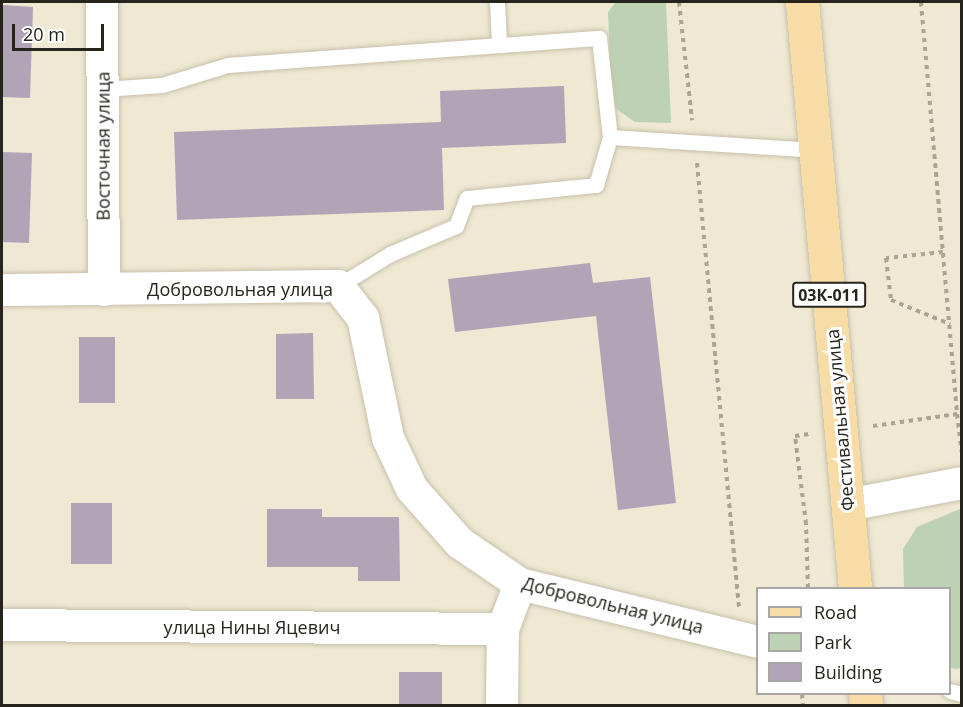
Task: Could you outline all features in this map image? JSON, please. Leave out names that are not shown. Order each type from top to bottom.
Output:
[{"type":"main road","name":"Фестивальная улица","points":[[802,2],[855,587]]},
{"type":"street","name":"Восточная улица","points":[[102,2],[104,290]]},
{"type":"street","name":"Добровольная улица","points":[[2,290],[338,286],[363,318],[388,438],[412,489],[460,543],[520,584],[750,640]]},
{"type":"street","points":[[848,505],[962,483]]},
{"type":"street","points":[[502,705],[502,628],[520,584]]},
{"type":"street","name":"улица Нины Яцевич","points":[[2,625],[502,628]]},
{"type":"lane","points":[[497,2],[499,43]]},
{"type":"lane","points":[[103,88],[162,85],[228,65],[499,43],[599,38],[610,137],[596,185],[467,198],[456,226],[390,254],[338,286]]},
{"type":"lane","points":[[610,137],[815,150]]},
{"type":"path","points":[[679,2],[750,640]]},
{"type":"path","points":[[921,2],[957,414]]},
{"type":"path","points":[[943,252],[886,258],[891,300],[950,324]]},
{"type":"green space","points":[[616,2],[666,2],[671,123],[635,122],[612,106],[608,12]]},
{"type":"green space","points":[[960,509],[962,668],[951,667],[951,587],[904,587],[903,549],[917,527]]},
{"type":"building","points":[[2,5],[33,7],[30,98],[2,97]]},
{"type":"building","points":[[564,86],[566,143],[442,148],[444,210],[177,220],[174,132],[441,122],[440,91]]},
{"type":"building","points":[[2,152],[32,153],[29,243],[2,242]]},
{"type":"building","points":[[590,263],[593,283],[650,277],[676,503],[618,510],[596,316],[455,332],[448,279]]},
{"type":"building","points":[[313,333],[314,399],[276,399],[276,334]]},
{"type":"building","points":[[79,337],[115,337],[115,403],[79,403]]},
{"type":"building","points":[[71,503],[112,503],[112,564],[71,564]]},
{"type":"building","points":[[267,509],[322,509],[322,517],[399,517],[400,581],[358,581],[358,567],[267,567]]},
{"type":"building","points":[[399,672],[442,672],[442,705],[399,705]]}]
